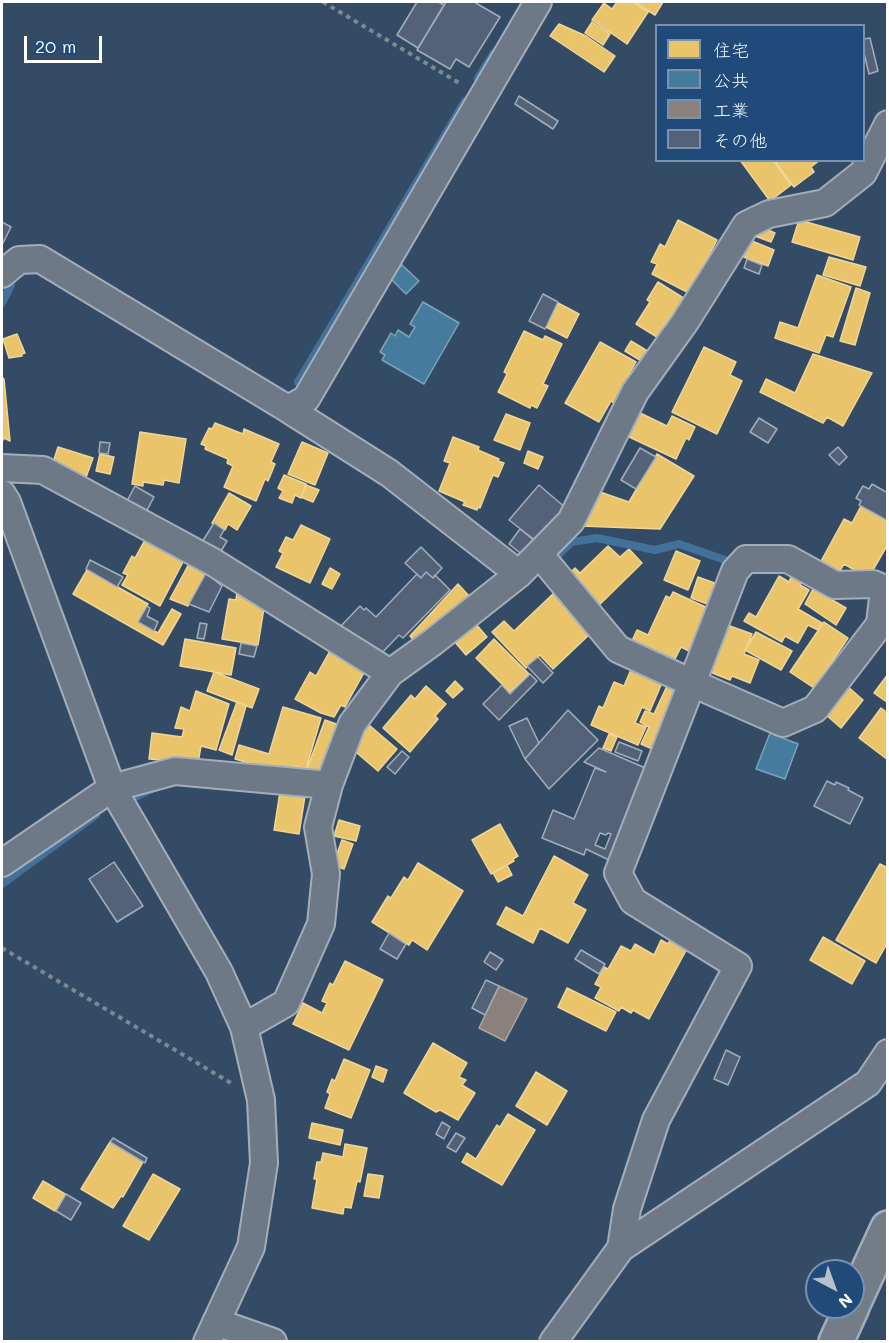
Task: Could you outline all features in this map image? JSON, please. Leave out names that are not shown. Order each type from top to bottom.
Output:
[{"type":"highway","points":[[865,1278],[888,1228]]},
{"type":"highway","points":[[836,1341],[846,1319]]},
{"type":"street","points":[[288,409],[306,399],[538,2]]},
{"type":"street","points":[[244,1027],[286,1003],[321,924],[326,874],[318,827],[329,785],[352,724],[390,673],[519,574],[571,521],[635,392],[685,322],[746,225],[769,214],[825,203],[863,173],[888,124]]},
{"type":"street","points":[[2,274],[19,260],[40,259],[389,473],[519,574]]},
{"type":"street","points":[[2,468],[43,470],[213,562],[390,673]]},
{"type":"street","points":[[2,494],[7,502],[112,788],[219,972],[244,1027],[261,1100],[264,1162],[251,1247],[212,1332],[273,1341]]},
{"type":"street","points":[[539,554],[618,649],[692,683],[783,723],[815,709],[880,624],[886,590],[873,584],[836,585],[788,559],[746,559],[735,571],[692,683],[618,873],[633,901],[738,966],[656,1120],[627,1209],[621,1248]]},
{"type":"street","points":[[2,863],[112,788],[175,771],[329,785]]},
{"type":"street","points":[[553,1341],[621,1248],[868,1083],[888,1053]]},
{"type":"path","points":[[323,2],[481,97]]},
{"type":"path","points":[[2,948],[261,1100]]},
{"type":"building: 住宅","points":[[617,2],[633,2],[648,12],[627,44],[592,20],[604,3],[612,9]]},
{"type":"building: 住宅","points":[[634,2],[663,2],[655,15]]},
{"type":"building: 住宅","points":[[592,22],[610,34],[603,45],[585,33]]},
{"type":"building: 住宅","points":[[559,24],[586,36],[615,56],[604,72],[550,36]]},
{"type":"building: 住宅","points":[[741,162],[774,162],[791,185],[770,201]]},
{"type":"building: 住宅","points":[[775,162],[817,162],[811,167],[814,172],[794,187]]},
{"type":"building: 住宅","points":[[678,220],[717,240],[689,293],[652,274],[657,264],[651,262],[660,244],[665,247]]},
{"type":"building: 住宅","points":[[799,220],[860,237],[853,260],[792,242]]},
{"type":"building: 住宅","points":[[759,226],[775,233],[771,242],[755,236]]},
{"type":"building: 住宅","points":[[747,239],[774,250],[768,266],[741,256]]},
{"type":"building: 住宅","points":[[829,257],[866,267],[860,286],[823,275]]},
{"type":"building: 住宅","points":[[817,275],[851,287],[833,337],[826,335],[819,353],[775,338],[780,322],[798,328]]},
{"type":"building: 住宅","points":[[658,282],[685,299],[674,317],[671,315],[657,337],[636,324],[650,302],[647,300]]},
{"type":"building: 住宅","points":[[856,288],[870,293],[855,345],[840,341]]},
{"type":"building: 住宅","points":[[558,303],[579,314],[567,338],[546,327]]},
{"type":"building: 住宅","points":[[524,331],[543,340],[545,336],[562,344],[543,384],[548,386],[537,408],[531,405],[530,408],[498,392],[507,374],[504,372]]},
{"type":"building: 住宅","points":[[17,334],[25,353],[22,356],[9,358],[3,339]]},
{"type":"building: 住宅","points":[[631,341],[649,352],[643,362],[625,351]]},
{"type":"building: 住宅","points":[[600,342],[636,362],[628,376],[633,379],[618,406],[611,401],[599,422],[565,403]]},
{"type":"building: 住宅","points":[[704,347],[736,362],[730,375],[742,381],[717,434],[672,412]]},
{"type":"building: 住宅","points":[[813,354],[872,373],[843,426],[827,417],[823,423],[760,392],[766,379],[795,393]]},
{"type":"building: 住宅","points":[[2,377],[10,441],[4,438],[2,442]]},
{"type":"building: 住宅","points":[[636,411],[667,426],[672,416],[695,427],[689,440],[686,438],[676,459],[625,435]]},
{"type":"building: 住宅","points":[[506,414],[530,423],[520,450],[494,440]]},
{"type":"building: 住宅","points":[[215,423],[243,434],[244,429],[279,444],[271,462],[275,464],[268,481],[265,479],[256,501],[224,487],[233,466],[227,463],[228,459],[205,449],[206,446],[201,444],[209,428],[212,429]]},
{"type":"building: 住宅","points":[[140,432],[186,439],[179,483],[164,480],[163,485],[143,482],[143,486],[132,484]]},
{"type":"building: 住宅","points":[[453,437],[479,447],[478,450],[504,463],[498,477],[493,475],[480,508],[478,507],[477,510],[439,491],[450,463],[444,461]]},
{"type":"building: 住宅","points":[[302,442],[328,453],[315,485],[288,474]]},
{"type":"building: 住宅","points":[[58,447],[93,458],[85,480],[51,469]]},
{"type":"building: 住宅","points":[[528,451],[543,457],[538,469],[524,463]]},
{"type":"building: 住宅","points":[[100,454],[114,457],[110,474],[96,471]]},
{"type":"building: 住宅","points":[[657,454],[694,476],[660,529],[580,526],[597,491],[629,502]]},
{"type":"building: 住宅","points":[[284,475],[306,484],[301,498],[295,495],[292,503],[279,498],[283,491],[278,488]]},
{"type":"building: 住宅","points":[[306,485],[319,490],[313,502],[301,497]]},
{"type":"building: 住宅","points":[[229,493],[251,506],[237,530],[228,524],[225,530],[212,523]]},
{"type":"building: 住宅","points":[[861,506],[888,521],[888,544],[870,575],[862,570],[860,573],[844,564],[840,571],[834,567],[832,570],[820,563],[844,519],[852,523]]},
{"type":"building: 住宅","points":[[301,525],[330,539],[310,583],[276,567],[283,553],[279,551],[286,537],[293,540]]},
{"type":"building: 住宅","points":[[146,538],[185,558],[160,606],[122,585],[128,575],[123,573],[132,556],[135,558]]},
{"type":"building: 住宅","points":[[608,546],[620,557],[629,549],[642,563],[594,610],[564,579],[575,568],[580,573]]},
{"type":"building: 住宅","points":[[676,551],[700,561],[688,590],[664,580]]},
{"type":"building: 住宅","points":[[190,562],[206,573],[188,606],[170,599]]},
{"type":"building: 住宅","points":[[330,568],[340,574],[332,589],[322,584]]},
{"type":"building: 住宅","points":[[87,570],[148,604],[138,622],[158,633],[172,609],[181,614],[163,645],[73,594]]},
{"type":"building: 住宅","points":[[792,575],[802,581],[800,585],[809,590],[798,609],[822,623],[818,630],[808,625],[798,643],[785,636],[782,642],[744,621],[749,613],[756,617],[779,576],[789,582]]},
{"type":"building: 住宅","points":[[698,577],[720,585],[713,606],[691,598]]},
{"type":"building: 住宅","points":[[458,584],[470,597],[454,612],[414,641],[410,636]]},
{"type":"building: 住宅","points":[[813,589],[846,608],[836,625],[805,604]]},
{"type":"building: 住宅","points":[[240,591],[264,608],[258,645],[222,639],[229,599],[236,600],[237,592]]},
{"type":"building: 住宅","points":[[555,592],[592,632],[553,669],[540,655],[526,668],[492,632],[504,621],[514,631]]},
{"type":"building: 住宅","points":[[673,592],[712,610],[691,652],[681,647],[672,665],[630,645],[637,630],[648,635],[666,596],[670,598]]},
{"type":"building: 住宅","points":[[824,622],[848,638],[814,688],[790,672]]},
{"type":"building: 住宅","points":[[475,623],[487,637],[466,655],[454,641]]},
{"type":"building: 住宅","points":[[730,626],[752,634],[744,654],[759,660],[750,683],[732,676],[730,680],[710,672],[717,657],[713,655],[724,627],[729,628]]},
{"type":"building: 住宅","points":[[756,632],[792,651],[781,670],[745,650]]},
{"type":"building: 住宅","points":[[185,639],[236,648],[231,675],[180,666]]},
{"type":"building: 住宅","points":[[494,639],[529,674],[510,692],[476,658]]},
{"type":"building: 住宅","points":[[331,649],[366,669],[345,707],[341,705],[334,717],[321,713],[295,699],[310,672],[316,676]]},
{"type":"building: 住宅","points":[[633,665],[664,678],[650,711],[642,707],[635,723],[646,727],[638,745],[591,725],[599,706],[603,708],[614,682],[624,686]]},
{"type":"building: 住宅","points":[[214,672],[259,689],[252,708],[207,691]]},
{"type":"building: 住宅","points":[[888,674],[888,703],[874,693]]},
{"type":"building: 住宅","points":[[455,681],[463,689],[453,698],[446,691]]},
{"type":"building: 住宅","points":[[426,686],[446,704],[435,716],[438,719],[410,752],[383,728],[411,695],[415,699]]},
{"type":"building: 住宅","points":[[667,686],[683,693],[657,751],[641,744],[649,727],[640,722],[645,711],[654,714]]},
{"type":"building: 住宅","points":[[847,686],[863,700],[841,728],[825,714]]},
{"type":"building: 住宅","points":[[196,691],[229,704],[216,750],[201,746],[198,763],[149,759],[152,733],[182,737],[184,729],[175,728],[181,707],[190,711]]},
{"type":"building: 住宅","points":[[237,702],[246,706],[232,755],[219,750]]},
{"type":"building: 住宅","points":[[283,707],[321,718],[306,769],[293,766],[291,775],[235,759],[239,745],[269,754]]},
{"type":"building: 住宅","points":[[881,708],[888,713],[888,760],[859,738]]},
{"type":"building: 住宅","points":[[325,720],[339,725],[320,774],[307,769]]},
{"type":"building: 住宅","points":[[369,725],[397,749],[378,771],[350,747]]},
{"type":"building: 住宅","points":[[609,734],[617,737],[611,751],[603,748]]},
{"type":"building: 住宅","points":[[280,792],[305,796],[299,834],[274,830]]},
{"type":"building: 住宅","points":[[339,820],[360,826],[356,841],[334,836]]},
{"type":"building: 住宅","points":[[500,824],[518,856],[513,859],[514,861],[491,874],[472,840]]},
{"type":"building: 住宅","points":[[342,840],[353,844],[344,869],[333,865]]},
{"type":"building: 住宅","points":[[554,856],[588,875],[573,903],[586,910],[568,943],[540,928],[533,943],[497,924],[506,907],[523,916]]},
{"type":"building: 住宅","points":[[418,863],[463,891],[427,950],[412,940],[409,945],[372,922],[388,896],[391,898],[404,877],[408,880]]},
{"type":"building: 住宅","points":[[880,864],[888,868],[888,942],[876,963],[836,940]]},
{"type":"building: 住宅","points":[[507,865],[512,875],[498,882],[493,873]]},
{"type":"building: 住宅","points":[[672,936],[689,945],[649,1019],[633,1010],[631,1013],[621,1007],[619,1011],[595,998],[601,987],[595,984],[604,967],[608,969],[621,946],[631,951],[635,944],[654,955],[661,940],[668,944]]},
{"type":"building: 住宅","points":[[823,937],[865,961],[852,984],[810,960]]},
{"type":"building: 住宅","points":[[345,961],[383,980],[349,1050],[293,1024],[303,1003],[322,1013],[327,1003],[322,1001],[330,983],[333,985]]},
{"type":"building: 住宅","points":[[567,988],[616,1012],[606,1031],[558,1007]]},
{"type":"building: 住宅","points":[[433,1043],[467,1063],[459,1077],[466,1080],[462,1085],[475,1093],[458,1120],[440,1110],[436,1112],[404,1093]]},
{"type":"building: 住宅","points":[[344,1059],[370,1070],[351,1118],[325,1108],[330,1094],[327,1092],[332,1079],[335,1081]]},
{"type":"building: 住宅","points":[[376,1066],[387,1070],[383,1082],[372,1077]]},
{"type":"building: 住宅","points":[[536,1072],[567,1091],[547,1125],[516,1106]]},
{"type":"building: 住宅","points":[[508,1114],[535,1130],[502,1185],[462,1162],[467,1153],[476,1159],[497,1125],[500,1127]]},
{"type":"building: 住宅","points":[[312,1123],[343,1130],[340,1145],[309,1138]]},
{"type":"building: 住宅","points":[[110,1142],[143,1162],[123,1197],[121,1196],[113,1208],[81,1189]]},
{"type":"building: 住宅","points":[[345,1144],[367,1148],[360,1182],[357,1181],[351,1208],[344,1207],[343,1214],[312,1208],[317,1179],[314,1179],[317,1162],[321,1162],[323,1153],[343,1157]]},
{"type":"building: 住宅","points":[[153,1174],[180,1189],[149,1240],[123,1226]]},
{"type":"building: 住宅","points":[[368,1174],[383,1176],[379,1198],[364,1196]]},
{"type":"building: 住宅","points":[[43,1181],[65,1194],[55,1211],[33,1198]]},
{"type":"building: 公共","points":[[402,265],[419,281],[406,294],[390,278]]},
{"type":"building: 公共","points":[[423,302],[459,323],[424,384],[382,360],[385,355],[380,352],[391,333],[395,336],[398,330],[409,337],[415,327],[410,324]]},
{"type":"building: 公共","points":[[770,733],[798,744],[785,779],[756,769]]},
{"type":"building: 工業","points":[[499,986],[527,999],[505,1041],[479,1028]]},
{"type":"building: その他","points":[[417,2],[438,2],[444,5],[418,48],[397,35]]},
{"type":"building: その他","points":[[446,2],[474,2],[500,17],[469,67],[456,59],[450,69],[417,50]]},
{"type":"building: その他","points":[[870,38],[878,71],[869,74],[865,57],[865,39]]},
{"type":"building: その他","points":[[519,96],[558,121],[553,129],[515,104]]},
{"type":"building: その他","points":[[2,222],[11,227],[2,245]]},
{"type":"building: その他","points":[[747,259],[762,265],[759,274],[744,268]]},
{"type":"building: その他","points":[[543,294],[558,302],[545,329],[529,321]]},
{"type":"building: その他","points":[[759,418],[777,429],[768,443],[750,432]]},
{"type":"building: その他","points":[[100,442],[110,443],[108,454],[99,453]]},
{"type":"building: その他","points":[[838,447],[847,457],[839,465],[829,455]]},
{"type":"building: その他","points":[[640,448],[656,457],[636,489],[621,480]]},
{"type":"building: その他","points":[[872,484],[888,493],[888,521],[859,505],[861,501],[856,498],[863,486],[869,489]]},
{"type":"building: その他","points":[[539,485],[567,509],[540,544],[509,520]]},
{"type":"building: その他","points":[[135,486],[154,497],[146,512],[127,501]]},
{"type":"building: その他","points":[[214,523],[224,530],[220,537],[227,541],[217,558],[199,547]]},
{"type":"building: その他","points":[[520,529],[536,542],[525,557],[509,544]]},
{"type":"building: その他","points":[[421,547],[442,568],[433,578],[426,572],[421,578],[405,563]]},
{"type":"building: その他","points":[[90,560],[123,577],[117,587],[86,569]]},
{"type":"building: その他","points":[[426,572],[433,578],[435,575],[450,590],[403,638],[399,635],[379,656],[361,638],[356,643],[338,629],[360,606],[376,617],[417,574],[421,578]]},
{"type":"building: その他","points":[[206,573],[222,586],[209,612],[189,604]]},
{"type":"building: その他","points":[[147,606],[150,608],[147,616],[158,622],[154,631],[138,622]]},
{"type":"building: その他","points":[[200,623],[207,624],[204,639],[197,638]]},
{"type":"building: その他","points":[[241,643],[257,646],[254,657],[239,654]]},
{"type":"building: その他","points":[[538,657],[553,673],[543,683],[527,666]]},
{"type":"building: その他","points":[[530,674],[537,681],[499,720],[483,704],[502,685],[510,694]]},
{"type":"building: その他","points":[[568,710],[598,740],[549,789],[525,759]]},
{"type":"building: その他","points":[[527,718],[539,743],[525,759],[509,726]]},
{"type":"building: その他","points":[[619,742],[642,751],[638,761],[615,752]]},
{"type":"building: その他","points":[[599,748],[650,770],[611,861],[586,849],[584,855],[542,838],[553,810],[574,819],[595,768],[606,772],[584,762]],"holes":[[[600,833],[611,834],[605,849],[595,845]]]},
{"type":"building: その他","points":[[402,751],[409,757],[395,774],[387,767]]},
{"type":"building: その他","points":[[827,781],[849,788],[848,790],[863,798],[850,824],[814,806]]},
{"type":"building: その他","points":[[114,862],[143,906],[117,922],[89,879]]},
{"type":"building: その他","points":[[389,933],[406,944],[397,959],[380,949]]},
{"type":"building: その他","points":[[581,950],[605,964],[599,974],[575,959]]},
{"type":"building: その他","points":[[490,952],[503,960],[496,970],[484,962]]},
{"type":"building: その他","points":[[486,980],[499,986],[485,1015],[472,1008]]},
{"type":"building: その他","points":[[726,1050],[740,1057],[728,1085],[714,1079]]},
{"type":"building: その他","points":[[442,1122],[450,1127],[444,1139],[436,1134]]},
{"type":"building: その他","points":[[456,1133],[465,1138],[456,1152],[447,1147]]},
{"type":"building: その他","points":[[113,1138],[147,1158],[145,1163],[110,1142]]},
{"type":"building: その他","points":[[66,1194],[81,1203],[71,1220],[56,1211]]},
{"type":"waterway","points":[[478,78],[493,54]]},
{"type":"waterway","points":[[298,382],[465,101]]},
{"type":"waterway","points":[[2,303],[11,285]]},
{"type":"waterway","points":[[553,562],[572,542],[597,538],[655,550],[679,544],[728,561]]},
{"type":"waterway","points":[[133,798],[152,789]]},
{"type":"waterway","points":[[2,884],[96,815]]}]
